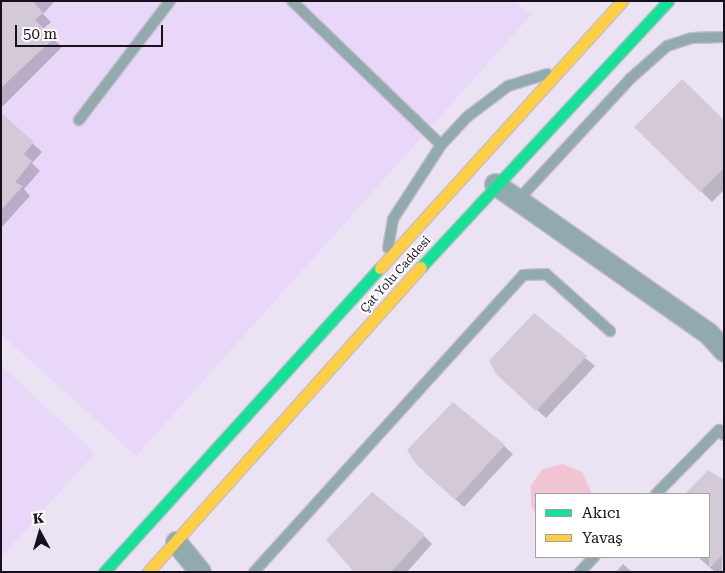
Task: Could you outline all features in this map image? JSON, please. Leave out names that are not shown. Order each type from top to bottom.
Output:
[{"type":"highway","name":"Çat Yolu Caddesi","points":[[104,572],[557,70],[622,1]]},
{"type":"highway","name":"Çat Yolu Caddesi","points":[[148,572],[495,184],[668,1]]},
{"type":"street","points":[[495,184],[708,332],[724,351]]},
{"type":"street","points":[[176,542],[200,572]]},
{"type":"lane","points":[[79,120],[170,1]]},
{"type":"lane","points":[[292,1],[441,145]]},
{"type":"lane","points":[[518,200],[631,78],[667,46],[692,38],[724,37]]},
{"type":"lane","points":[[385,262],[394,218],[441,145],[467,117],[508,86],[557,70]]},
{"type":"lane","points":[[256,571],[523,275],[546,274],[610,331]]},
{"type":"lane","points":[[657,493],[719,430],[724,435]]},
{"type":"lane","points":[[580,572],[593,558]]},
{"type":"shaded area","points":[[1,1],[515,1],[531,15],[136,456],[1,334]]},
{"type":"shaded area","points":[[1,365],[95,453],[1,557]]},
{"type":"shaded area","points":[[563,464],[582,472],[592,493],[535,493],[535,513],[531,505],[531,485],[543,469]]},
{"type":"building","points":[[1,1],[33,1],[43,13],[35,20],[54,38],[1,88]]},
{"type":"building","points":[[682,79],[724,120],[724,168],[700,192],[634,127]]},
{"type":"building","points":[[1,113],[34,142],[24,154],[32,161],[15,182],[23,186],[1,210]]},
{"type":"building","points":[[534,313],[587,356],[536,411],[497,375],[489,361]]},
{"type":"building","points":[[453,402],[505,445],[455,500],[416,464],[407,450]]},
{"type":"building","points":[[708,470],[724,480],[724,553],[709,569],[710,493],[686,493]]},
{"type":"building","points":[[372,492],[425,535],[391,572],[354,572],[326,540]]},
{"type":"traffic: fast","points":[[421,267],[668,1]]},
{"type":"traffic: fast","points":[[104,572],[380,268]]},
{"type":"traffic: slow","points":[[380,268],[622,1]]},
{"type":"traffic: slow","points":[[148,572],[421,267]]}]
